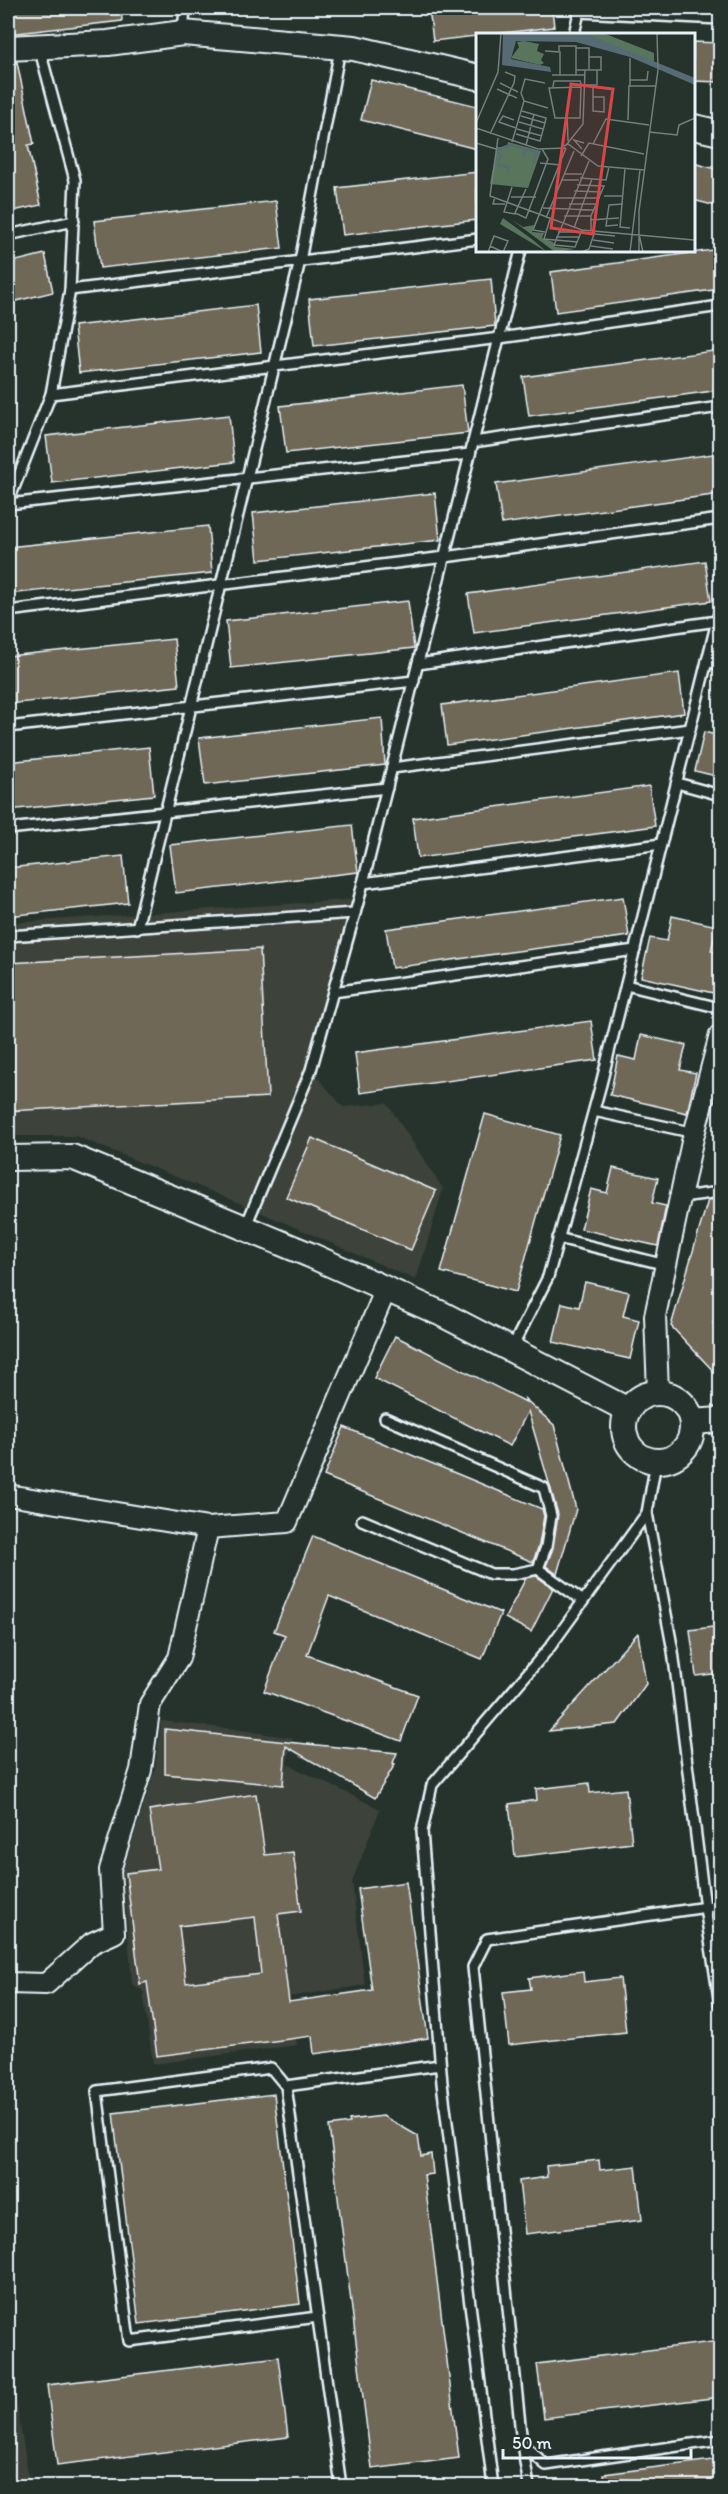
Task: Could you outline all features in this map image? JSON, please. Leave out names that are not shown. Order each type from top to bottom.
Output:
[{"type":"street","points":[[8,48],[108,43],[183,33],[354,48],[476,77]]},
{"type":"street","points":[[695,127],[720,133]]},
{"type":"street","points":[[658,1392],[655,1316],[695,1133],[714,1082],[720,1035]]},
{"type":"street","points":[[8,1158],[72,1157],[245,1228],[442,1314],[628,1410]]},
{"type":"street","points":[[8,1495],[208,1528],[287,1522],[386,1289]]},
{"type":"street","points":[[658,1392],[670,1394],[681,1401],[689,1410],[692,1422],[691,1437],[684,1450],[672,1459],[656,1462],[642,1457],[630,1447],[624,1433],[624,1421],[635,1401],[658,1392]]},
{"type":"street","points":[[692,1422],[720,1420]]},
{"type":"street","points":[[8,1983],[46,1984],[92,1943],[114,1933],[110,1870],[141,1770],[150,1704],[179,1658],[208,1528]]},
{"type":"lane","points":[[183,33],[185,8]]},
{"type":"lane","points":[[574,33],[580,10],[720,19]]},
{"type":"lane","points":[[39,47],[75,180],[70,290],[51,394],[8,503],[246,480],[470,454]]},
{"type":"lane","points":[[137,928],[300,261],[340,47]]},
{"type":"lane","points":[[8,235],[74,221]]},
{"type":"lane","points":[[70,290],[476,239]]},
{"type":"lane","points":[[245,1228],[311,1070],[363,883],[521,252]]},
{"type":"lane","points":[[51,394],[500,338],[720,306]]},
{"type":"lane","points":[[473,442],[720,407]]},
{"type":"lane","points":[[8,611],[445,557],[720,519]]},
{"type":"lane","points":[[511,1350],[548,1277],[594,1111],[720,609]]},
{"type":"lane","points":[[418,664],[717,621]]},
{"type":"lane","points":[[707,661],[720,665]]},
{"type":"lane","points":[[8,727],[414,681]]},
{"type":"lane","points":[[392,768],[690,729]]},
{"type":"lane","points":[[677,783],[720,795]]},
{"type":"lane","points":[[8,829],[387,789]]},
{"type":"lane","points":[[363,883],[662,844]]},
{"type":"lane","points":[[8,936],[355,913]]},
{"type":"lane","points":[[333,992],[635,950]]},
{"type":"lane","points":[[626,986],[720,1008]]},
{"type":"lane","points":[[594,1111],[695,1133]]},
{"type":"lane","points":[[681,1197],[720,1192]]},
{"type":"lane","points":[[558,1238],[666,1265]]},
{"type":"lane","points":[[385,1418],[544,1488],[551,1516],[546,1547],[538,1569]]},
{"type":"lane","points":[[656,1462],[647,1513],[673,1651],[705,1908],[720,2005]]},
{"type":"lane","points":[[493,2487],[441,2065],[422,1831],[432,1785],[550,1647],[647,1513]]},
{"type":"lane","points":[[362,1520],[491,1574],[513,1574],[538,1569],[583,1601]]},
{"type":"lane","points":[[529,2487],[522,2444],[473,1967],[487,1939],[720,1905]]},
{"type":"lane","points":[[286,2086],[441,2065]]},
{"type":"lane","points":[[318,2317],[129,2341],[97,2091],[271,2068],[286,2086],[342,2487]]},
{"type":"lane","points":[[522,2444],[546,2465],[720,2440]]},
{"type":"shaded area","points":[[359,899],[311,1070],[343,1107],[387,1103],[443,1189],[416,1280],[235,1201],[76,1136],[8,1136],[8,923]]},
{"type":"shaded area","points":[[161,1721],[292,1738],[287,1764],[380,1809],[352,1882],[365,1985],[288,1997],[297,2045],[153,2064],[143,1991],[132,1984],[123,1871],[155,1770]]},
{"type":"shaded area","points":[[8,2347],[12,2376],[30,2486],[8,2486]]},
{"type":"building","points":[[8,8],[121,8],[122,21],[8,34]]},
{"type":"building","points":[[429,8],[552,8],[554,27],[502,33],[476,33],[476,36],[433,41]]},
{"type":"building","points":[[695,42],[720,43],[720,82],[695,81]]},
{"type":"building","points":[[8,62],[17,62],[34,144],[28,145],[41,205],[8,212]]},
{"type":"building","points":[[371,80],[476,106],[476,149],[361,120]]},
{"type":"building","points":[[695,164],[720,170],[720,207],[695,201]]},
{"type":"building","points":[[476,172],[476,220],[343,235],[337,188]]},
{"type":"building","points":[[276,201],[282,248],[100,268],[94,221]]},
{"type":"building","points":[[720,249],[720,289],[556,312],[551,272]]},
{"type":"building","points":[[45,254],[53,292],[8,303],[8,263]]},
{"type":"building","points":[[491,279],[495,326],[314,346],[309,299]]},
{"type":"building","points":[[256,305],[261,352],[79,373],[74,326]]},
{"type":"building","points":[[720,350],[720,390],[529,416],[523,377]]},
{"type":"building","points":[[462,385],[468,433],[286,453],[280,406]]},
{"type":"building","points":[[229,415],[234,462],[52,483],[46,436]]},
{"type":"building","points":[[720,453],[720,494],[502,524],[496,484]]},
{"type":"building","points":[[435,493],[440,540],[258,560],[253,513]]},
{"type":"building","points":[[208,526],[212,573],[8,594],[8,547]]},
{"type":"building","points":[[705,561],[711,601],[474,633],[468,594]]},
{"type":"building","points":[[408,601],[414,648],[231,668],[226,621]]},
{"type":"building","points":[[174,639],[179,686],[8,704],[8,656]]},
{"type":"building","points":[[679,673],[684,713],[447,745],[442,705]]},
{"type":"building","points":[[382,718],[385,765],[205,785],[199,738]]},
{"type":"building","points":[[704,732],[720,736],[720,777],[695,771]]},
{"type":"building","points":[[149,747],[154,795],[8,810],[8,762]]},
{"type":"building","points":[[649,786],[655,826],[418,858],[413,818]]},
{"type":"building","points":[[352,825],[358,872],[176,893],[170,845]]},
{"type":"building","points":[[123,856],[128,903],[8,916],[8,868]]},
{"type":"building","points":[[623,897],[629,936],[392,968],[386,929]]},
{"type":"building","points":[[672,916],[717,926],[711,951],[720,953],[718,994],[641,977],[650,938],[667,941]]},
{"type":"building","points":[[260,949],[268,1097],[8,1111],[8,963]]},
{"type":"building","points":[[591,1021],[597,1060],[360,1093],[355,1053]]},
{"type":"building","points":[[641,1035],[686,1045],[680,1070],[696,1073],[687,1113],[610,1095],[618,1056],[636,1060]]},
{"type":"building","points":[[485,1114],[560,1135],[516,1292],[441,1272]]},
{"type":"building","points":[[312,1138],[436,1191],[411,1250],[286,1197]]},
{"type":"building","points":[[613,1168],[658,1178],[652,1203],[666,1206],[658,1246],[581,1229],[591,1189],[607,1193]]},
{"type":"building","points":[[720,1199],[720,1299],[713,1324],[720,1326],[720,1378],[671,1326],[708,1200]]},
{"type":"building","points":[[585,1282],[629,1292],[623,1316],[639,1320],[630,1359],[553,1342],[562,1303],[579,1307]]},
{"type":"building","points":[[395,1336],[526,1402],[525,1399],[554,1425],[576,1509],[557,1574],[546,1566],[553,1548],[558,1514],[528,1411],[510,1446],[374,1378]]},
{"type":"building","points":[[344,1427],[542,1509],[544,1516],[539,1545],[533,1562],[324,1476]]},
{"type":"building","points":[[313,1536],[501,1613],[482,1659],[329,1596],[307,1655],[418,1695],[401,1741],[264,1691],[285,1635],[274,1631]]},
{"type":"building","points":[[536,1576],[553,1588],[531,1632],[505,1618],[526,1578]]},
{"type":"building","points":[[720,1626],[720,1673],[696,1676],[690,1630]]},
{"type":"building","points":[[638,1633],[646,1684],[617,1724],[549,1731]]},
{"type":"building","points":[[165,1729],[397,1753],[393,1763],[395,1764],[375,1798],[286,1746],[283,1785],[165,1774]]},
{"type":"building","points":[[589,1783],[590,1793],[626,1789],[632,1843],[515,1857],[509,1804],[537,1800],[536,1789]]},
{"type":"building","points":[[256,1794],[265,1855],[293,1852],[301,1911],[278,1914],[289,2002],[372,1990],[358,1889],[406,1882],[428,2038],[314,2054],[312,2036],[157,2056],[147,1982],[140,1984],[126,1873],[158,1869],[149,1810]],"holes":[[[255,1917],[261,1974],[186,1983],[179,1926]]]},
{"type":"building","points":[[583,1971],[584,1982],[620,1978],[626,2032],[509,2045],[503,1992],[531,1989],[529,1978]]},
{"type":"building","points":[[274,2094],[300,2304],[139,2324],[113,2113]]},
{"type":"building","points":[[383,2116],[418,2136],[421,2156],[431,2154],[433,2174],[424,2175],[459,2458],[372,2469],[329,2126],[350,2123],[349,2120]]},
{"type":"building","points":[[599,2160],[600,2170],[636,2166],[642,2220],[525,2234],[519,2181],[547,2177],[546,2166]]},
{"type":"building","points":[[720,2341],[720,2397],[544,2418],[537,2364]]},
{"type":"building","points":[[278,2357],[288,2437],[57,2465],[47,2385]]},
{"type":"building","points":[[720,2459],[720,2487],[605,2487],[604,2474]]}]
